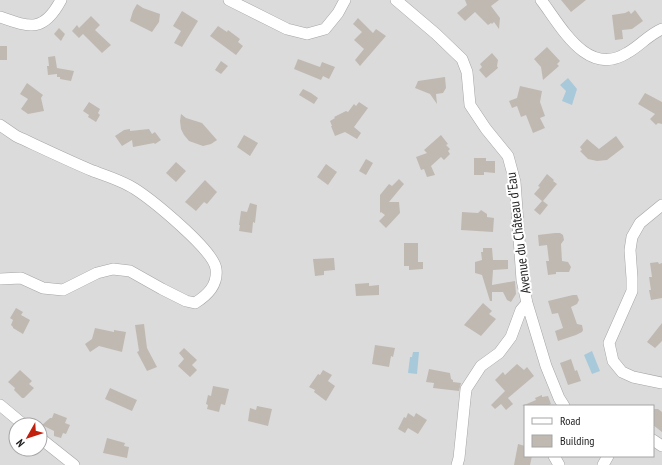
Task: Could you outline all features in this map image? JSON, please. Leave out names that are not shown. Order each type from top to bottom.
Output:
[{"type":"street","points":[[0,17],[18,24],[36,25],[48,20],[61,0]]},
{"type":"street","points":[[229,0],[287,29],[307,34],[324,29],[338,13],[345,0]]},
{"type":"street","name":"Avenue du Château d'Eau","points":[[396,0],[436,34],[462,59],[467,72],[470,105],[486,129],[508,156],[515,182],[522,280],[527,303],[546,366],[563,405]]},
{"type":"street","points":[[541,0],[577,48],[592,57],[608,60],[626,54],[652,33],[662,29]]},
{"type":"street","points":[[0,125],[16,136],[134,188],[162,209],[201,246],[216,267],[217,276],[214,286],[206,296],[196,303],[186,301],[130,271],[124,270],[113,269],[97,272],[63,290],[43,288],[21,278],[0,278]]},
{"type":"street","points":[[662,204],[640,223],[632,237],[630,250],[632,291],[609,344],[613,361],[622,372],[633,377],[662,383]]},
{"type":"street","points":[[457,465],[466,389],[481,366],[499,353],[511,337],[521,310],[527,303]]},
{"type":"street","points":[[0,404],[15,417]]},
{"type":"street","points":[[48,444],[74,465]]},
{"type":"shaded area","points":[[0,0],[662,0],[662,465],[0,465]]},
{"type":"water","points":[[568,78],[577,89],[572,105],[562,101],[566,91],[560,85]]},
{"type":"water","points":[[592,351],[600,371],[592,374],[584,355]]},
{"type":"water","points":[[413,352],[419,352],[417,374],[408,373],[410,357],[412,357]]},
{"type":"building","points":[[465,0],[499,0],[491,6],[500,18],[499,29],[494,22],[488,25],[475,12],[465,21],[457,13],[467,5]]},
{"type":"building","points":[[561,0],[586,0],[571,12]]},
{"type":"building","points":[[137,4],[143,8],[160,14],[159,22],[152,32],[130,21]]},
{"type":"building","points":[[635,10],[643,21],[632,29],[622,30],[623,39],[615,40],[612,15],[629,11],[631,14]]},
{"type":"building","points":[[182,11],[198,21],[182,47],[174,43],[181,31],[173,26]]},
{"type":"building","points":[[91,16],[100,25],[95,30],[111,45],[102,53],[83,34],[79,38],[72,31],[77,25],[79,28]]},
{"type":"building","points":[[358,18],[373,33],[376,29],[386,36],[360,66],[355,60],[364,49],[354,40],[362,32],[353,24]]},
{"type":"building","points":[[218,26],[227,32],[228,30],[240,39],[238,42],[243,46],[236,55],[210,36]]},
{"type":"building","points":[[59,28],[65,34],[61,41],[54,34]]},
{"type":"building","points":[[0,46],[7,46],[7,60],[0,60]]},
{"type":"building","points":[[547,47],[560,61],[557,64],[559,66],[543,80],[541,67],[534,59]]},
{"type":"building","points":[[492,53],[498,60],[498,68],[486,78],[479,70],[482,67],[480,64]]},
{"type":"building","points":[[55,56],[57,68],[74,71],[71,81],[60,79],[60,77],[57,77],[57,74],[48,75],[48,57]]},
{"type":"building","points":[[298,59],[320,67],[322,62],[335,67],[329,79],[323,76],[321,80],[294,69]]},
{"type":"building","points":[[221,61],[228,66],[221,74],[215,70]]},
{"type":"building","points":[[445,77],[446,88],[443,93],[436,94],[437,104],[430,94],[415,88],[418,81]]},
{"type":"building","points":[[27,83],[43,95],[41,98],[44,111],[28,114],[21,109],[28,99],[20,94]]},
{"type":"building","points":[[520,86],[542,91],[540,102],[545,116],[540,118],[545,128],[533,133],[526,115],[521,117],[517,106],[512,108],[509,101],[517,98]]},
{"type":"building","points":[[303,89],[318,98],[314,104],[299,95]]},
{"type":"building","points":[[645,93],[662,102],[662,124],[658,123],[656,125],[650,119],[655,114],[638,104]]},
{"type":"building","points":[[89,102],[100,109],[98,113],[100,115],[96,122],[88,117],[89,115],[83,111]]},
{"type":"building","points":[[359,102],[368,108],[354,127],[361,133],[357,139],[345,132],[335,136],[330,121],[335,118],[334,117],[346,111],[348,112],[354,104],[356,106]]},
{"type":"building","points":[[181,114],[186,118],[202,123],[217,140],[211,144],[203,146],[189,141],[181,129]]},
{"type":"building","points":[[130,129],[130,131],[149,129],[152,134],[155,132],[161,140],[155,144],[133,147],[132,140],[122,146],[115,136],[124,130]]},
{"type":"building","points":[[244,135],[258,143],[250,156],[237,147]]},
{"type":"building","points":[[441,135],[448,144],[446,145],[450,149],[448,151],[450,154],[444,160],[441,157],[431,166],[435,175],[427,177],[424,169],[421,170],[416,157],[427,153],[424,150]]},
{"type":"building","points":[[616,136],[624,147],[607,160],[597,161],[588,159],[580,151],[582,150],[580,147],[587,139],[599,149]]},
{"type":"building","points":[[474,158],[486,158],[486,161],[495,161],[495,173],[484,172],[484,175],[474,175]]},
{"type":"building","points":[[366,159],[373,163],[366,175],[359,171]]},
{"type":"building","points":[[176,162],[186,171],[176,182],[166,173]]},
{"type":"building","points":[[326,164],[337,172],[328,185],[317,177]]},
{"type":"building","points":[[547,174],[557,184],[543,201],[548,205],[540,215],[534,210],[542,201],[534,194],[540,187],[538,186]]},
{"type":"building","points":[[399,179],[404,184],[389,202],[399,202],[400,213],[386,228],[379,221],[385,215],[381,212],[380,213],[380,195],[389,184],[392,186]]},
{"type":"building","points":[[205,180],[217,192],[207,204],[204,202],[196,211],[185,202]]},
{"type":"building","points":[[250,203],[257,205],[252,233],[239,231],[241,211],[247,212]]},
{"type":"building","points":[[481,210],[487,214],[487,217],[494,218],[493,232],[461,230],[462,212],[478,213]]},
{"type":"building","points":[[560,233],[563,235],[564,240],[561,244],[562,261],[568,262],[571,267],[569,272],[556,272],[556,274],[548,275],[546,261],[549,261],[547,245],[539,246],[538,235]]},
{"type":"building","points":[[404,243],[418,243],[418,262],[423,262],[423,269],[409,270],[409,266],[404,266]]},
{"type":"building","points":[[483,248],[492,248],[493,260],[508,260],[508,269],[493,270],[492,285],[515,281],[516,294],[511,302],[507,300],[503,292],[492,292],[492,301],[490,301],[482,275],[475,273],[475,262],[482,260],[481,252],[483,252]]},
{"type":"building","points":[[334,258],[335,270],[324,271],[324,275],[315,276],[313,259]]},
{"type":"building","points":[[658,262],[659,264],[662,263],[662,298],[651,300],[649,290],[651,290],[649,277],[652,277],[650,263]]},
{"type":"building","points":[[369,283],[369,286],[379,285],[379,295],[356,296],[355,284]]},
{"type":"building","points":[[577,295],[579,300],[577,304],[571,307],[577,324],[582,325],[583,330],[576,335],[558,341],[555,331],[563,328],[558,313],[552,314],[548,301]]},
{"type":"building","points":[[483,303],[492,311],[489,314],[496,319],[481,336],[464,325]]},
{"type":"building","points":[[16,308],[23,312],[21,315],[30,320],[23,334],[11,325],[13,320],[10,318]]},
{"type":"building","points":[[662,323],[662,341],[655,348],[647,342]]},
{"type":"building","points":[[144,324],[147,348],[157,367],[147,371],[137,352],[139,351],[135,325]]},
{"type":"building","points":[[95,328],[114,332],[114,330],[126,332],[122,352],[99,346],[90,352],[85,344],[92,339]]},
{"type":"building","points":[[375,345],[395,348],[393,357],[391,356],[389,367],[372,364]]},
{"type":"building","points":[[184,348],[197,360],[192,365],[197,370],[190,377],[178,366],[184,359],[179,353]]},
{"type":"building","points":[[571,359],[575,371],[577,370],[581,381],[568,385],[560,363]]},
{"type":"building","points":[[517,364],[524,370],[527,367],[534,376],[508,398],[513,404],[506,410],[501,404],[495,409],[491,405],[505,391],[495,380],[503,372],[505,375]]},
{"type":"building","points":[[429,369],[450,373],[453,382],[461,383],[459,391],[433,388],[434,383],[426,382]]},
{"type":"building","points":[[20,370],[32,381],[29,384],[34,388],[24,398],[22,398],[14,390],[15,388],[8,382]]},
{"type":"building","points":[[323,370],[332,375],[328,381],[335,386],[326,401],[314,392],[315,390],[309,387],[318,374],[320,375]]},
{"type":"building","points":[[213,386],[229,389],[225,405],[221,404],[219,412],[207,409],[208,405],[206,404],[208,395],[211,396]]},
{"type":"building","points":[[110,388],[137,400],[132,411],[105,399]]},
{"type":"building","points":[[542,395],[542,397],[548,396],[551,404],[524,405],[536,400],[535,398]]},
{"type":"building","points":[[257,406],[272,409],[268,426],[248,421],[250,408],[256,410]]},
{"type":"building","points":[[654,409],[658,409],[662,412],[662,432],[654,426]]},
{"type":"building","points":[[54,413],[67,418],[65,423],[70,425],[66,434],[63,433],[61,438],[54,436],[54,431],[48,428],[48,420],[52,418]]},
{"type":"building","points":[[408,413],[414,417],[416,413],[427,420],[418,434],[408,428],[405,433],[398,429],[404,417],[406,418]]},
{"type":"building","points":[[107,438],[125,443],[124,446],[129,447],[127,458],[103,453]]},
{"type":"building","points":[[518,444],[524,446],[524,457],[532,457],[530,465],[514,465]]}]
